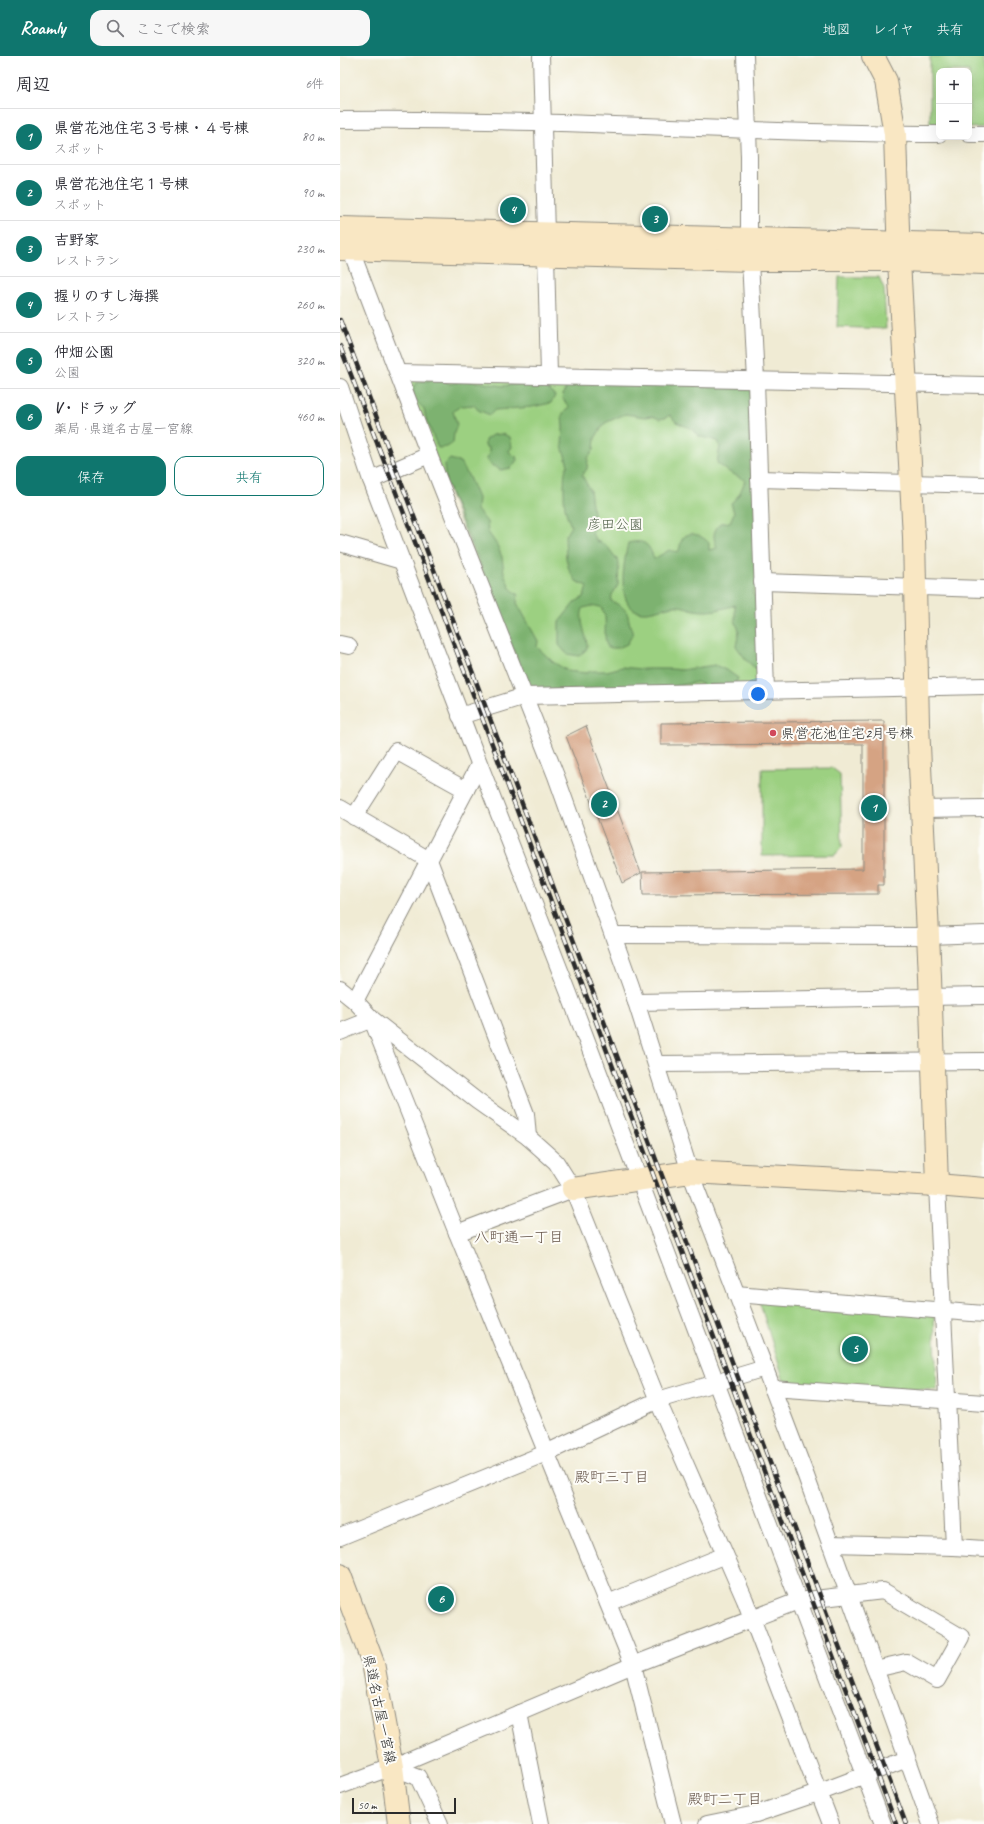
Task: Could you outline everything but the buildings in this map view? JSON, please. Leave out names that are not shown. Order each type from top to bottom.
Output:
[{"type":"street","points":[[541,56],[544,123],[549,374]]},
{"type":"street","points":[[745,56],[749,239]]},
{"type":"street","points":[[873,56],[886,81],[895,134],[898,251],[911,484],[917,687],[937,1185],[954,1547]]},
{"type":"street","points":[[340,120],[544,123],[702,129],[936,134]]},
{"type":"street","points":[[972,134],[984,134]]},
{"type":"street","points":[[931,1824],[849,1595],[765,1368],[690,1172],[657,1064],[556,776],[429,455],[399,373],[343,235],[546,244],[750,260],[984,245]]},
{"type":"street","points":[[546,244],[749,239],[898,251],[984,263]]},
{"type":"street","points":[[750,260],[756,381],[766,690]]},
{"type":"street","points":[[399,373],[549,374],[756,381],[984,385]]},
{"type":"street","points":[[340,387],[372,480],[460,716],[568,991],[883,1824]]},
{"type":"street","points":[[372,480],[429,455]]},
{"type":"street","points":[[759,479],[984,485]]},
{"type":"street","points":[[340,543],[402,561]]},
{"type":"street","points":[[762,582],[984,589]]},
{"type":"street","points":[[460,716],[525,696],[984,686]]},
{"type":"street","points":[[354,817],[396,751],[466,790]]},
{"type":"street","points":[[355,1001],[479,765]]},
{"type":"street","points":[[340,808],[429,860],[526,1114],[528,1137]]},
{"type":"street","points":[[922,809],[984,808]]},
{"type":"street","points":[[613,935],[928,936],[984,934]]},
{"type":"street","points":[[340,989],[355,1001],[372,1019],[477,1100],[528,1137],[556,1162],[573,1189],[658,1400],[752,1618],[831,1824]]},
{"type":"street","points":[[636,1002],[984,996]]},
{"type":"street","points":[[340,1032],[372,1019]]},
{"type":"street","points":[[372,1019],[457,1233],[633,1665],[673,1824]]},
{"type":"street","points":[[657,1064],[984,1061]]},
{"type":"street","points":[[457,1233],[573,1189],[638,1178],[690,1172],[937,1185],[984,1189]]},
{"type":"street","points":[[736,1294],[984,1314]]},
{"type":"street","points":[[340,1537],[546,1452],[658,1400],[765,1368]]},
{"type":"street","points":[[772,1388],[984,1403]]},
{"type":"street","points":[[830,1544],[984,1549]]},
{"type":"street","points":[[608,1603],[725,1555]]},
{"type":"street","name":"県道名古屋一宮線","points":[[340,1575],[373,1663],[392,1767],[400,1824]]},
{"type":"street","points":[[340,1786],[392,1767],[633,1665],[798,1601],[883,1591],[961,1637],[937,1680],[906,1662],[875,1669]]},
{"type":"street","points":[[519,1713],[541,1824]]},
{"type":"street","points":[[707,1824],[756,1814],[818,1793],[907,1759]]},
{"type":"street","points":[[392,1767],[418,1777],[440,1824]]},
{"type":"green space","points":[[930,56],[984,56],[984,127],[972,128],[972,68],[936,68],[936,128],[930,128]]},
{"type":"green space","points":[[839,277],[879,277],[884,288],[886,329],[837,327]]},
{"type":"green space","name":"彦田公園","points":[[404,376],[751,383],[763,688],[526,689]]},
{"type":"green space","points":[[441,379],[450,384],[464,380],[503,386],[519,384],[541,386],[549,389],[555,396],[551,403],[532,407],[495,410],[490,415],[478,410],[474,405],[461,406],[453,411],[457,425],[453,443],[447,447],[438,448],[426,419],[424,409],[414,399],[412,389],[417,382]]},
{"type":"green space","points":[[569,379],[632,381],[655,386],[662,383],[752,388],[757,584],[752,593],[759,601],[763,667],[755,668],[747,661],[736,646],[739,631],[735,620],[735,605],[710,611],[674,606],[647,612],[636,611],[629,605],[625,596],[623,574],[628,543],[642,542],[646,544],[654,559],[669,550],[678,552],[683,538],[690,534],[698,535],[706,540],[709,543],[709,550],[717,548],[714,532],[720,523],[730,522],[734,513],[731,503],[738,495],[745,480],[729,472],[717,463],[720,446],[718,441],[698,436],[692,429],[676,422],[670,415],[659,419],[652,416],[645,417],[625,414],[605,423],[595,438],[594,450],[588,458],[587,469],[582,475],[590,490],[595,527],[592,534],[597,541],[607,546],[619,562],[618,585],[612,595],[611,601],[618,604],[626,611],[633,634],[627,644],[618,648],[608,648],[605,638],[604,612],[601,607],[592,606],[583,608],[582,613],[582,623],[587,649],[579,656],[567,654],[559,645],[559,622],[575,602],[584,597],[587,586],[576,581],[569,570],[566,558],[565,536],[571,526],[564,502],[564,475],[568,465],[562,446],[562,415],[569,407],[562,398]]},
{"type":"green space","points":[[502,434],[510,437],[512,447],[509,451],[512,455],[516,456],[517,460],[511,468],[501,470],[491,465],[487,459],[489,448],[485,446],[485,440],[492,435]]},
{"type":"green space","points":[[450,459],[460,462],[468,475],[478,498],[477,510],[487,522],[488,532],[497,545],[502,557],[504,573],[510,588],[518,595],[517,603],[538,641],[537,647],[553,662],[568,671],[586,673],[592,671],[607,671],[622,667],[681,670],[715,665],[738,678],[735,685],[704,685],[697,682],[672,687],[530,692],[502,621],[497,603],[446,483],[444,465]]},
{"type":"green space","points":[[832,768],[840,774],[842,847],[835,855],[762,856],[762,769]]},
{"type":"green space","points":[[757,1294],[934,1314],[937,1390],[785,1384]]},
{"type":"railway","points":[[340,320],[906,1824]]},
{"type":"railway","points":[[340,346],[494,749],[896,1824]]},
{"type":"place","name":"握りのすし海撰","points":[[513,210]]},
{"type":"place","name":"吉野家","points":[[655,219]]},
{"type":"place","name":"県営花池住宅2月号棟","points":[[773,733]]},
{"type":"place","name":"県営花池住宅１号棟","points":[[604,804]]},
{"type":"place","name":"県営花池住宅３号棟・４号棟","points":[[874,808]]},
{"type":"place","name":"仲畑公園","points":[[855,1349]]},
{"type":"place","name":"V・ドラッグ","points":[[441,1599]]},
{"type":"district","name":"八町通一丁目","points":[[519,1237]]},
{"type":"district","name":"殿町三丁目","points":[[612,1477]]},
{"type":"district","name":"殿町二丁目","points":[[725,1799]]}]
